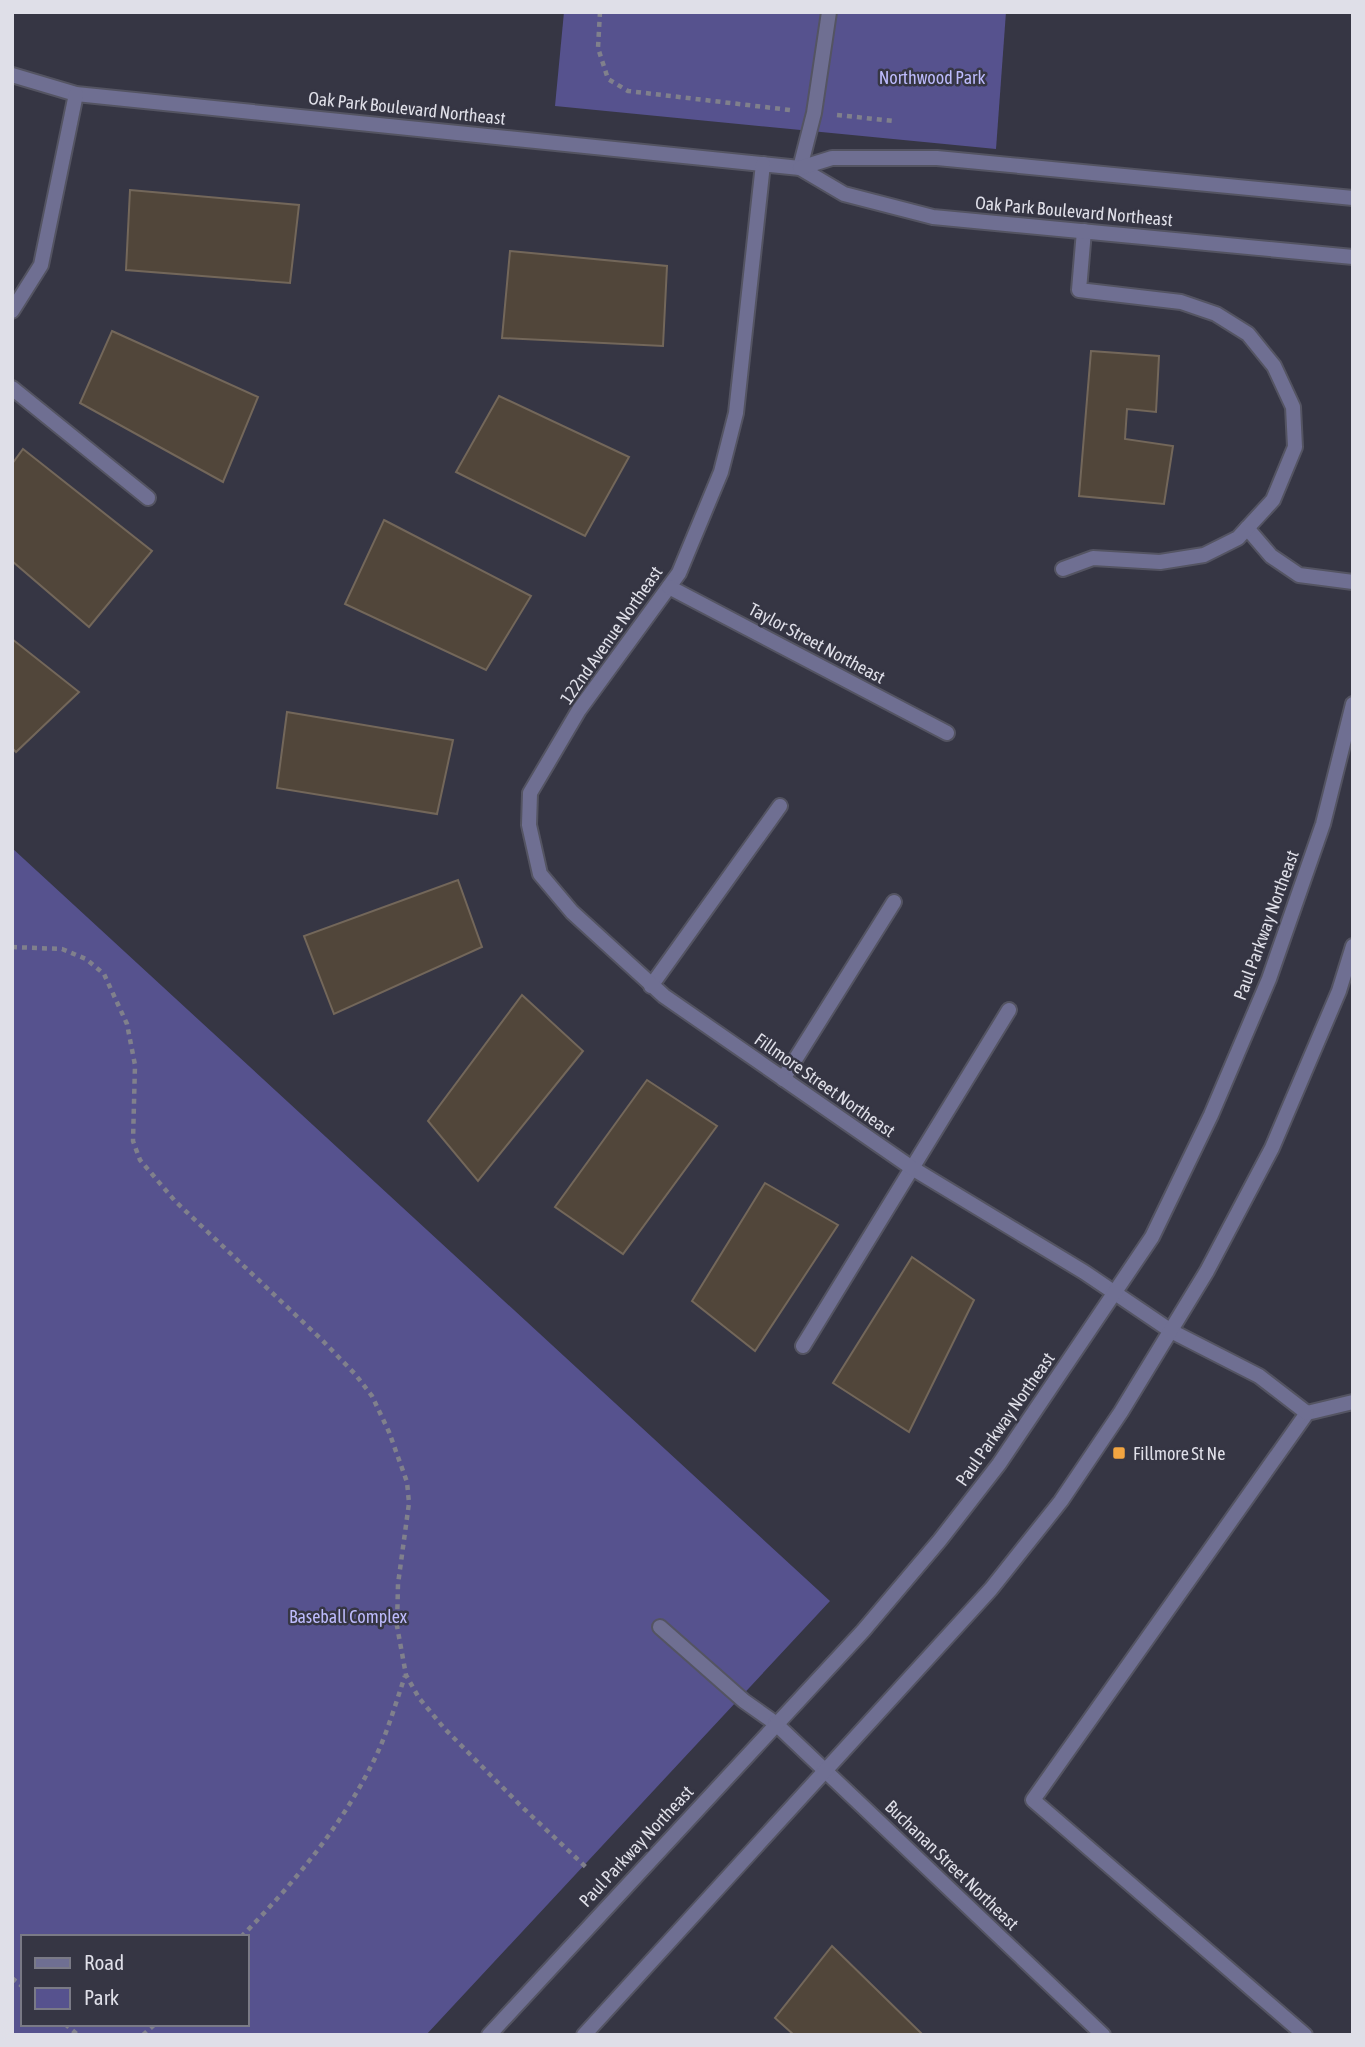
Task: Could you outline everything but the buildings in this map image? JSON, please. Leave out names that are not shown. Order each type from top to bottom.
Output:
[{"type":"street","points":[[800,168],[814,113],[829,12]]},
{"type":"street","name":"Oak Park Boulevard Northeast","points":[[12,75],[76,93],[800,168],[832,158],[937,158],[1353,198]]},
{"type":"street","points":[[12,311],[41,265],[76,93]]},
{"type":"street","name":"122nd Avenue Northeast","points":[[540,874],[529,825],[530,793],[579,710],[678,573],[721,471],[736,413],[763,164]]},
{"type":"street","name":"Oak Park Boulevard Northeast","points":[[800,168],[844,194],[933,217],[1353,257]]},
{"type":"street","points":[[1063,569],[1093,558],[1160,562],[1204,555],[1238,538],[1273,500],[1295,447],[1293,407],[1274,366],[1248,334],[1216,314],[1181,302],[1079,290],[1084,231]]},
{"type":"street","points":[[12,388],[148,498]]},
{"type":"street","points":[[1247,528],[1271,556],[1299,575],[1353,582]]},
{"type":"street","name":"Taylor Street Northeast","points":[[669,587],[947,733]]},
{"type":"street","name":"Paul Parkway Northeast","points":[[489,2035],[863,1631],[940,1540],[1007,1453],[1115,1292],[1158,1225],[1211,1115],[1269,979],[1323,824],[1353,704]]},
{"type":"street","points":[[651,986],[780,806]]},
{"type":"street","name":"Fillmore Street Northeast","points":[[540,874],[572,912],[651,986],[782,1079],[912,1168],[1115,1292],[1171,1331],[1259,1376],[1307,1413]]},
{"type":"street","points":[[782,1079],[894,902]]},
{"type":"street","points":[[584,2035],[991,1589],[1061,1501],[1207,1271],[1272,1148],[1339,991],[1353,946]]},
{"type":"street","points":[[803,1346],[1009,1010]]},
{"type":"street","points":[[1305,2035],[1033,1800],[1307,1413],[1353,1402]]},
{"type":"street","name":"Buchanan Street Northeast","points":[[660,1627],[744,1701],[775,1723],[1103,2035]]},
{"type":"path","points":[[600,12],[598,48],[608,79],[628,91],[894,121]]},
{"type":"path","points":[[12,947],[62,949],[86,959],[104,974],[127,1024],[135,1065],[133,1140],[140,1160],[175,1201],[323,1340],[372,1396],[407,1482],[409,1503],[398,1584],[397,1626],[406,1675],[419,1698],[444,1728],[588,1869]]},
{"type":"path","points":[[243,1935],[274,1903],[341,1820],[376,1755],[406,1675]]},
{"type":"green space","name":"Northwood Park","points":[[564,12],[1006,12],[996,149],[555,106]]},
{"type":"green space","name":"Baseball Complex","points":[[12,848],[830,1601],[426,2035],[12,2035]]},
{"type":"place","name":"Fillmore St Ne","points":[[1119,1453]]}]
